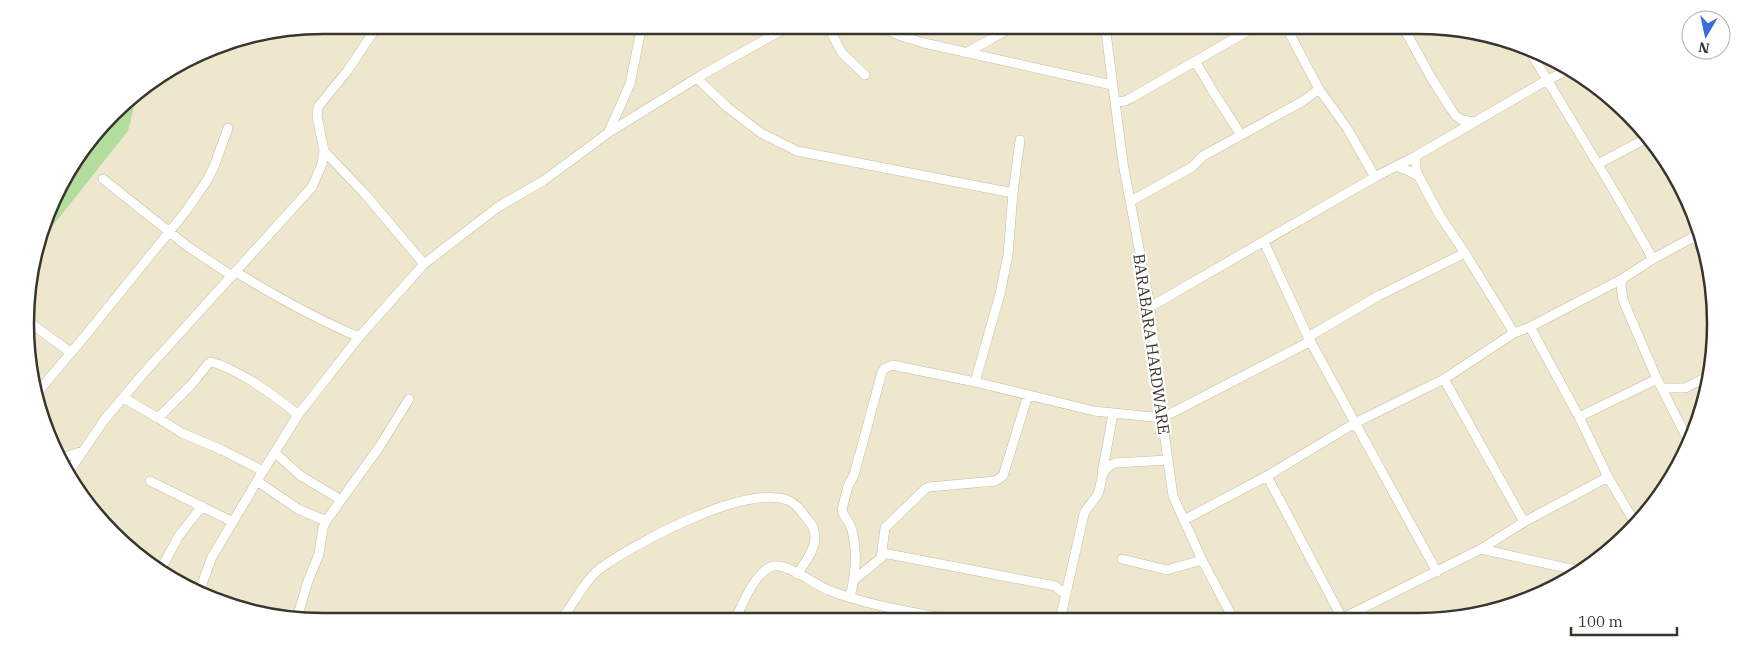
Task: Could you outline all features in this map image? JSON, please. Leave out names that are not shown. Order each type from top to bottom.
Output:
[{"type":"street","points":[[72,467],[105,419],[142,375],[312,187],[322,164],[324,151],[317,116],[318,107],[348,70],[372,34]]},
{"type":"street","points":[[608,133],[630,84],[640,34]]},
{"type":"street","points":[[201,586],[212,557],[298,416],[359,337],[424,264],[498,207],[543,181],[608,133],[697,78],[775,34]]},
{"type":"street","points":[[832,34],[842,53],[865,75]]},
{"type":"street","points":[[899,34],[914,40],[966,53],[1112,85]]},
{"type":"street","points":[[966,53],[1000,34]]},
{"type":"street","name":"BARABARA HARDWARE","points":[[1106,34],[1123,163],[1150,307],[1173,496],[1202,560],[1230,613]]},
{"type":"street","points":[[1115,100],[1115,102],[1125,101],[1242,34]]},
{"type":"street","points":[[1291,34],[1319,89],[1347,128],[1375,177]]},
{"type":"street","points":[[1407,34],[1432,79],[1456,116],[1474,122]]},
{"type":"street","points":[[1534,59],[1653,259]]},
{"type":"street","points":[[1195,60],[1241,135]]},
{"type":"street","points":[[1150,307],[1375,177],[1416,156],[1547,80],[1562,73]]},
{"type":"street","points":[[697,78],[727,108],[761,132],[797,151],[1013,193]]},
{"type":"street","points":[[1131,201],[1192,167],[1203,156],[1302,101],[1319,89]]},
{"type":"street","points":[[1453,134],[1456,126],[1456,116]]},
{"type":"street","points":[[41,388],[170,232],[208,179],[219,156],[228,128]]},
{"type":"street","points":[[975,382],[1000,294],[1008,255],[1020,140]]},
{"type":"street","points":[[1598,164],[1643,142]]},
{"type":"street","points":[[324,151],[371,201],[424,264]]},
{"type":"street","points":[[1416,156],[1416,170],[1440,216],[1465,253],[1514,334]]},
{"type":"street","points":[[1396,166],[1419,176]]},
{"type":"street","points":[[103,179],[188,246],[234,274],[324,322],[359,337]]},
{"type":"street","points":[[1184,520],[1267,476],[1355,423],[1444,378],[1514,334],[1622,280],[1653,259],[1694,237]]},
{"type":"street","points":[[1264,242],[1310,339],[1437,572]]},
{"type":"street","points":[[850,596],[854,580],[855,546],[851,526],[842,514],[842,510],[848,486],[854,475],[884,369],[892,365],[975,382],[1083,409],[1113,414],[1162,418],[1310,339],[1380,295],[1465,253]]},
{"type":"street","points":[[1622,280],[1623,300],[1662,388],[1685,434]]},
{"type":"street","points":[[34,326],[70,352]]},
{"type":"street","points":[[1530,327],[1580,417],[1608,477],[1632,518]]},
{"type":"street","points":[[158,418],[181,396],[211,362],[242,376],[262,388],[298,416]]},
{"type":"street","points":[[1444,378],[1524,522]]},
{"type":"street","points":[[1580,417],[1658,379]]},
{"type":"street","points":[[1662,388],[1685,388],[1702,379]]},
{"type":"street","points":[[854,580],[879,560],[883,553],[885,528],[929,487],[995,481],[1003,476],[1028,395]]},
{"type":"street","points":[[124,398],[182,433],[222,450],[263,471]]},
{"type":"street","points":[[298,612],[319,554],[326,521],[380,446],[409,399]]},
{"type":"street","points":[[1062,613],[1084,514],[1099,490],[1113,414]]},
{"type":"street","points":[[67,456],[83,451]]},
{"type":"street","points":[[275,453],[301,476],[341,500]]},
{"type":"street","points":[[1102,474],[1109,465],[1115,463],[1168,460]]},
{"type":"street","points":[[1267,476],[1337,613]]},
{"type":"street","points":[[1352,613],[1481,549],[1524,522],[1608,477]]},
{"type":"street","points":[[150,481],[233,522]]},
{"type":"street","points":[[257,481],[298,509],[326,521]]},
{"type":"street","points":[[568,613],[588,583],[604,566],[677,524],[736,501],[752,498],[788,500],[798,507],[814,527],[816,533],[812,550],[808,560],[797,574]]},
{"type":"street","points":[[163,564],[178,537],[202,506]]},
{"type":"street","points":[[1481,549],[1570,569]]},
{"type":"street","points":[[883,553],[1055,586],[1066,595]]},
{"type":"street","points":[[1122,559],[1167,570],[1202,560]]},
{"type":"street","points":[[739,613],[755,580],[770,567],[780,566],[829,590],[880,605],[922,613]]},
{"type":"green space","points":[[134,104],[128,131],[49,231],[64,195],[83,163],[106,132]]}]
